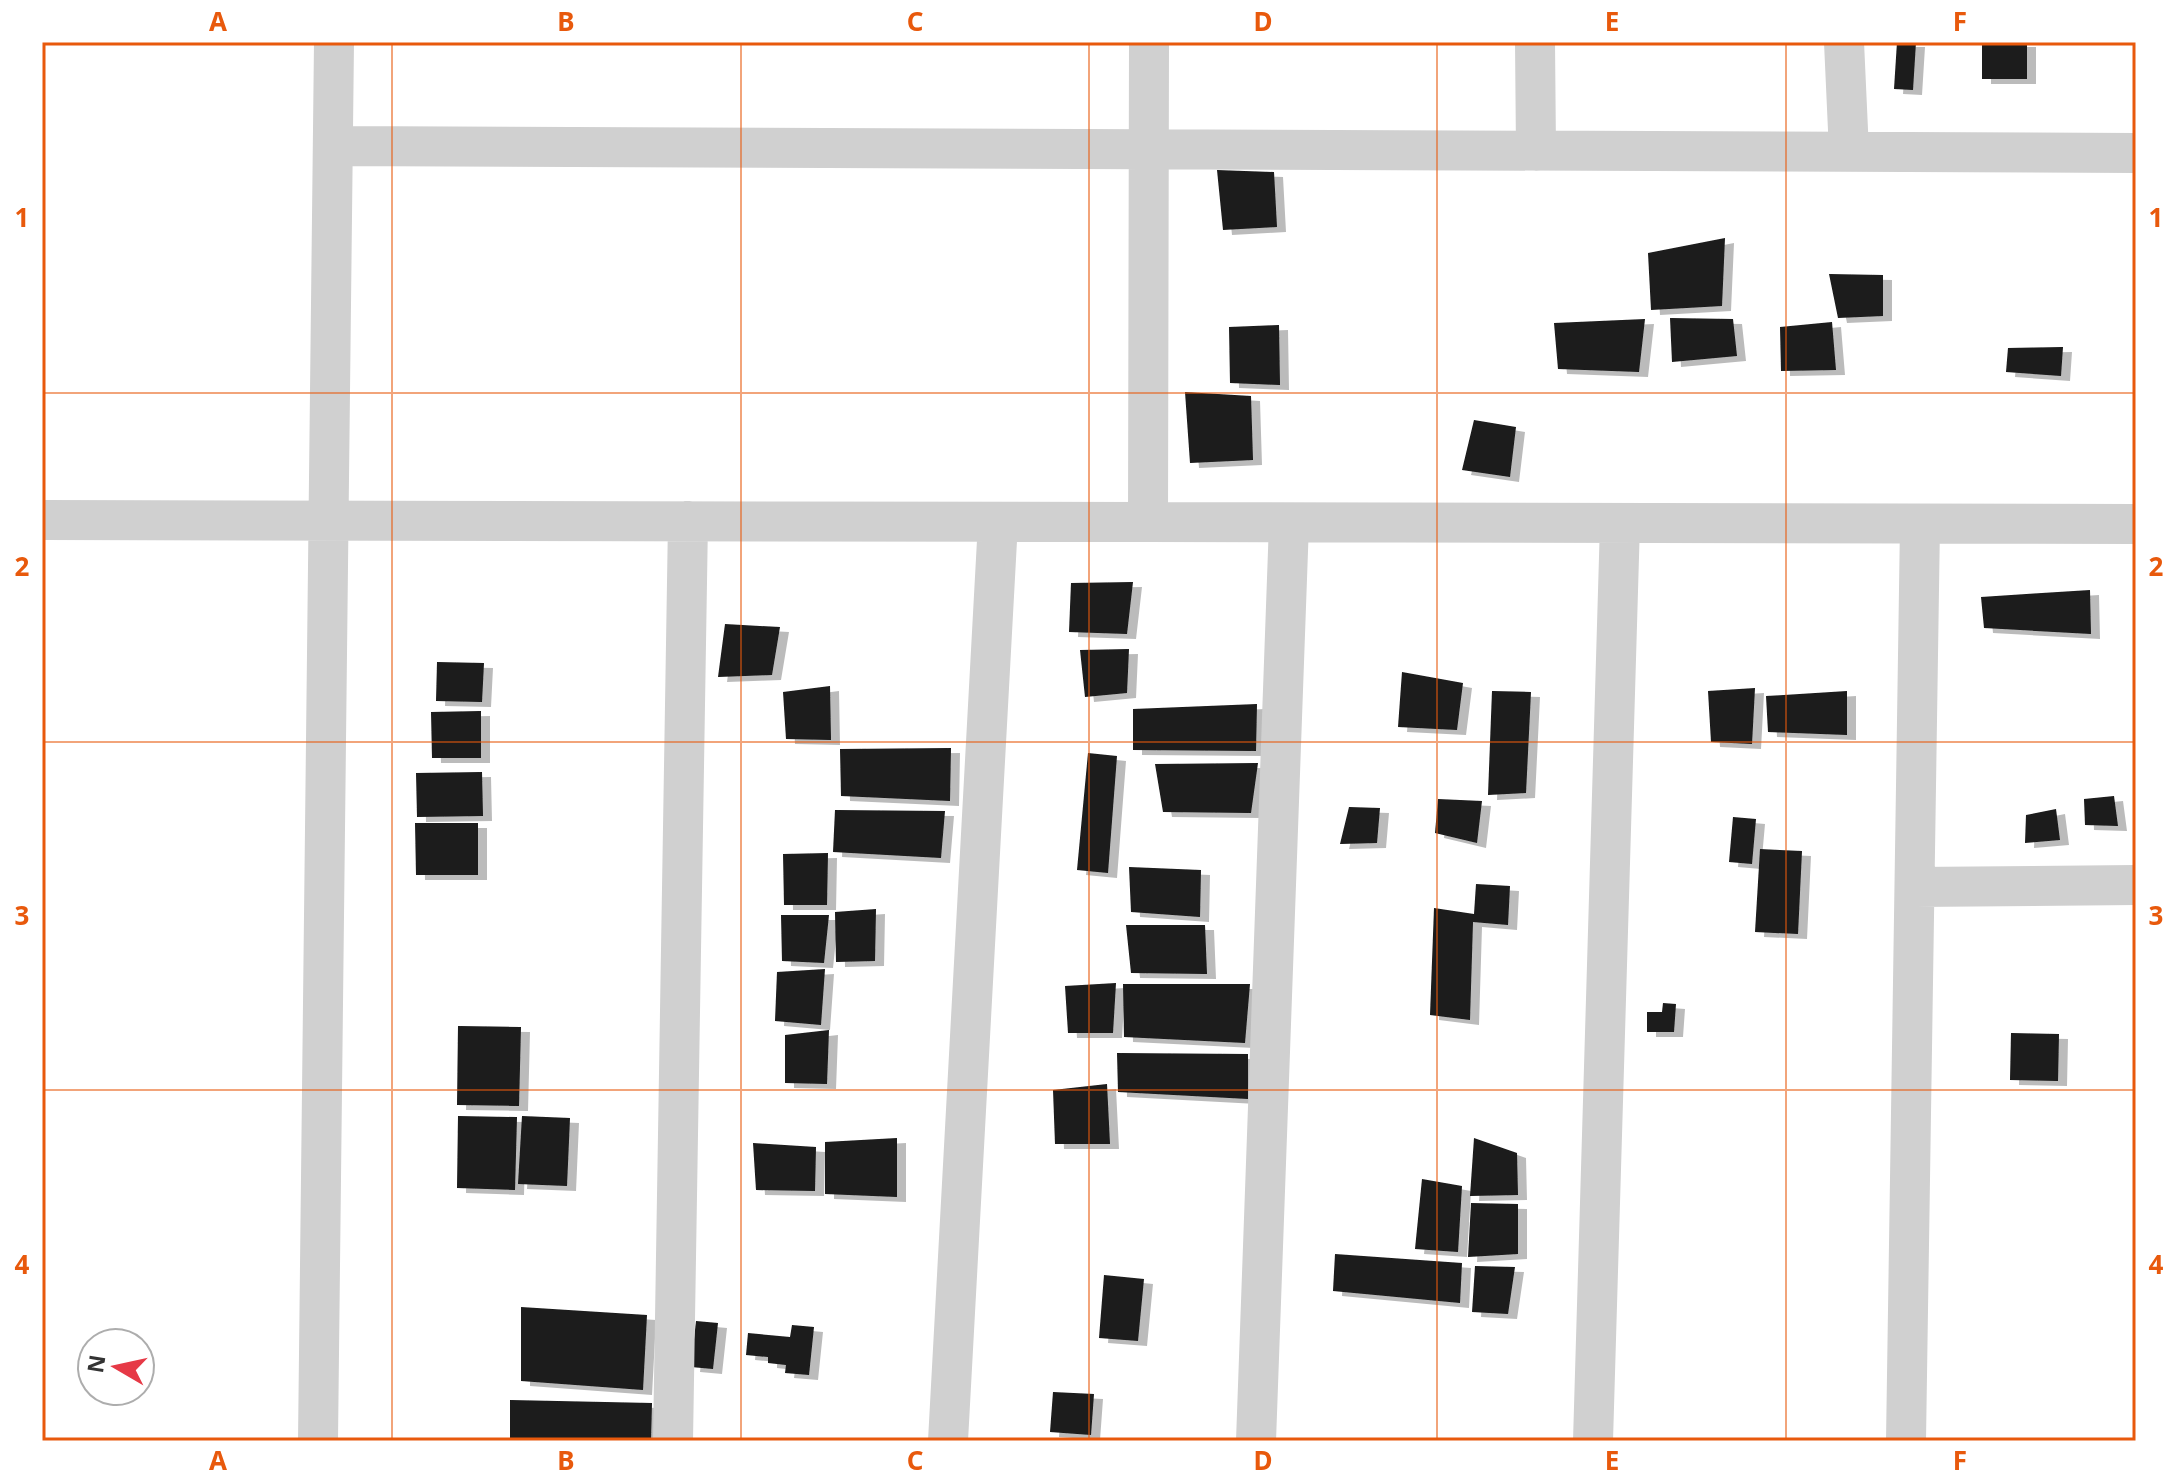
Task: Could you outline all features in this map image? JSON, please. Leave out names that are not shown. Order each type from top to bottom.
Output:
[{"type":"street","points":[[318,1441],[334,42]]},
{"type":"street","points":[[1148,522],[1149,42]]},
{"type":"street","points":[[1535,42],[1536,151]]},
{"type":"street","points":[[1844,42],[1849,152]]},
{"type":"street","points":[[333,146],[2136,153]]},
{"type":"street","points":[[42,520],[2136,524]]},
{"type":"street","points":[[673,1441],[688,521]]},
{"type":"street","points":[[948,1441],[998,522]]},
{"type":"street","points":[[1256,1441],[1289,523]]},
{"type":"street","points":[[1593,1441],[1620,523]]},
{"type":"street","points":[[1906,1441],[1920,524]]},
{"type":"street","points":[[1915,887],[2136,885]]},
{"type":"building","points":[[1897,42],[1916,42],[1913,90],[1894,89]]},
{"type":"building","points":[[1982,42],[2027,42],[2027,79],[1982,79]]},
{"type":"building","points":[[1217,170],[1274,172],[1277,227],[1223,230]]},
{"type":"building","points":[[1725,238],[1722,306],[1651,310],[1648,253]]},
{"type":"building","points":[[1829,274],[1883,275],[1883,316],[1838,318]]},
{"type":"building","points":[[1670,318],[1733,319],[1737,356],[1672,362]]},
{"type":"building","points":[[1645,319],[1639,372],[1558,369],[1554,323]]},
{"type":"building","points":[[1832,322],[1836,370],[1781,371],[1780,327]]},
{"type":"building","points":[[1279,325],[1280,385],[1230,383],[1229,327]]},
{"type":"building","points":[[2063,347],[2061,376],[2006,372],[2008,348]]},
{"type":"building","points":[[1185,392],[1251,396],[1253,460],[1190,463]]},
{"type":"building","points":[[1474,420],[1516,427],[1510,477],[1462,470]]},
{"type":"building","points":[[1133,582],[1127,634],[1069,632],[1071,583]]},
{"type":"building","points":[[2090,590],[2091,634],[1984,628],[1981,597]]},
{"type":"building","points":[[725,624],[780,627],[772,675],[718,677]]},
{"type":"building","points":[[1129,649],[1127,693],[1085,697],[1080,650]]},
{"type":"building","points":[[437,662],[484,663],[482,702],[436,701]]},
{"type":"building","points":[[1402,672],[1463,683],[1457,730],[1398,727]]},
{"type":"building","points":[[830,686],[831,740],[786,739],[783,692]]},
{"type":"building","points":[[1755,688],[1752,744],[1711,742],[1708,691]]},
{"type":"building","points":[[1492,691],[1531,692],[1526,793],[1488,795]]},
{"type":"building","points":[[1847,691],[1847,735],[1768,732],[1766,696]]},
{"type":"building","points":[[1257,704],[1256,751],[1133,750],[1133,709]]},
{"type":"building","points":[[481,711],[481,758],[432,758],[431,712]]},
{"type":"building","points":[[951,748],[950,801],[841,796],[840,749]]},
{"type":"building","points":[[1088,753],[1117,756],[1108,873],[1077,870]]},
{"type":"building","points":[[1258,763],[1251,813],[1163,812],[1155,764]]},
{"type":"building","points":[[482,772],[483,816],[417,817],[416,773]]},
{"type":"building","points":[[2114,796],[2118,826],[2085,825],[2084,799]]},
{"type":"building","points":[[1438,799],[1482,801],[1477,843],[1435,833]]},
{"type":"building","points":[[1349,807],[1380,808],[1377,843],[1340,844]]},
{"type":"building","points":[[2056,809],[2060,840],[2025,843],[2026,815]]},
{"type":"building","points":[[835,810],[945,811],[941,858],[833,852]]},
{"type":"building","points":[[1733,817],[1756,819],[1752,864],[1729,862]]},
{"type":"building","points":[[415,823],[478,823],[478,875],[416,875]]},
{"type":"building","points":[[1760,849],[1802,851],[1798,934],[1755,932]]},
{"type":"building","points":[[828,853],[827,905],[784,905],[783,854]]},
{"type":"building","points":[[1129,867],[1201,870],[1200,917],[1131,912]]},
{"type":"building","points":[[1476,884],[1510,886],[1508,925],[1473,922],[1470,1020],[1430,1015],[1434,908],[1474,914]]},
{"type":"building","points":[[876,909],[875,961],[836,962],[835,912]]},
{"type":"building","points":[[781,915],[829,915],[824,963],[782,961]]},
{"type":"building","points":[[1126,925],[1205,925],[1207,974],[1131,973]]},
{"type":"building","points":[[825,969],[821,1025],[775,1021],[777,972]]},
{"type":"building","points":[[1116,983],[1113,1033],[1068,1033],[1065,986]]},
{"type":"building","points":[[1123,984],[1250,984],[1245,1043],[1124,1037]]},
{"type":"building","points":[[1663,1003],[1676,1004],[1674,1032],[1647,1032],[1647,1012],[1662,1012]]},
{"type":"building","points":[[458,1026],[521,1027],[519,1106],[457,1105]]},
{"type":"building","points":[[829,1030],[827,1084],[785,1083],[785,1035]]},
{"type":"building","points":[[2011,1033],[2059,1034],[2058,1081],[2010,1080]]},
{"type":"building","points":[[1117,1053],[1248,1054],[1248,1099],[1118,1092]]},
{"type":"building","points":[[1107,1084],[1110,1144],[1055,1144],[1053,1090]]},
{"type":"building","points":[[458,1116],[517,1117],[515,1190],[457,1188]]},
{"type":"building","points":[[522,1116],[570,1118],[567,1186],[518,1184]]},
{"type":"building","points":[[897,1138],[897,1197],[825,1194],[825,1142]]},
{"type":"building","points":[[1474,1138],[1517,1153],[1518,1195],[1470,1196]]},
{"type":"building","points":[[753,1143],[816,1147],[815,1191],[756,1190]]},
{"type":"building","points":[[1422,1179],[1462,1186],[1458,1252],[1415,1249]]},
{"type":"building","points":[[1471,1203],[1518,1204],[1518,1254],[1468,1257]]},
{"type":"building","points":[[1335,1254],[1462,1263],[1460,1303],[1333,1291]]},
{"type":"building","points":[[1475,1266],[1515,1267],[1508,1314],[1472,1312]]},
{"type":"building","points":[[1104,1275],[1144,1279],[1138,1341],[1099,1338]]},
{"type":"building","points":[[521,1307],[647,1315],[643,1390],[521,1381]]},
{"type":"building","points":[[696,1321],[718,1323],[713,1369],[691,1367]]},
{"type":"building","points":[[792,1325],[814,1327],[809,1375],[785,1373],[786,1365],[768,1363],[768,1357],[746,1355],[748,1333],[790,1337]]},
{"type":"building","points":[[1053,1392],[1094,1394],[1091,1435],[1050,1432]]},
{"type":"building","points":[[510,1400],[652,1403],[651,1441],[510,1440]]}]
